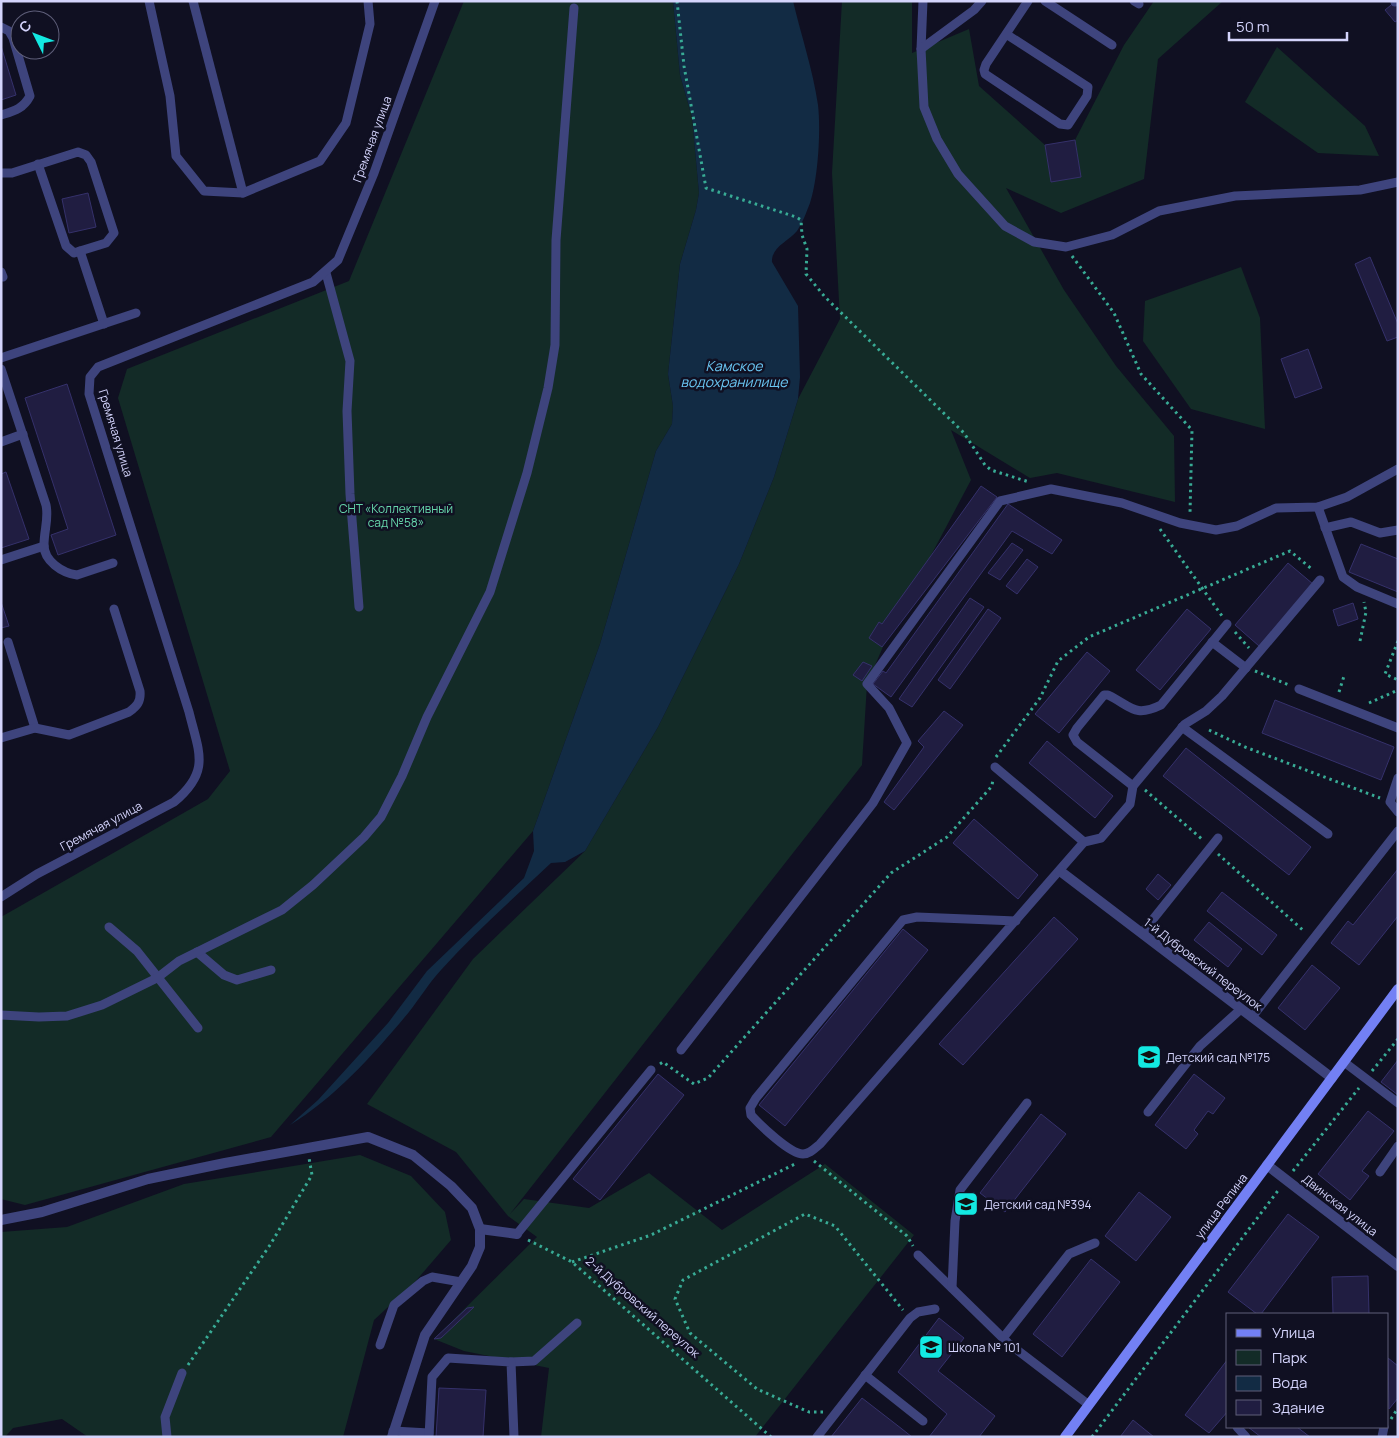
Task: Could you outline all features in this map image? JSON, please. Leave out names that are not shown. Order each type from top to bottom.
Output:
[{"type":"main road","name":"улица Репина","points":[[1065,1437],[1398,990]]},
{"type":"street","name":"1-й Дубровский переулок","points":[[1060,871],[1332,1078]]},
{"type":"street","points":[[1,1220],[42,1212],[148,1179],[368,1137],[413,1155],[451,1186],[472,1208],[480,1229],[480,1247],[472,1266],[425,1335],[392,1434]]},
{"type":"street","name":"Двинская улица","points":[[1267,1165],[1398,1266]]},
{"type":"street","points":[[480,1229],[517,1234]]},
{"type":"lane","points":[[149,1],[170,96],[176,156],[204,191],[243,193],[320,161],[346,123],[370,24],[368,1]]},
{"type":"lane","points":[[193,1],[243,193]]},
{"type":"lane","name":"Гремячая улица","points":[[1,897],[37,874],[174,802],[190,788],[197,775],[200,757],[190,712],[89,394],[90,377],[98,367],[313,282],[326,273],[338,260],[374,173],[435,1]]},
{"type":"lane","points":[[923,1],[921,50],[924,107],[937,139],[958,174],[1005,226],[1034,242],[1066,247],[1112,235],[1159,211],[1225,198],[1360,190],[1398,182]]},
{"type":"lane","points":[[921,50],[974,10],[982,1]]},
{"type":"lane","points":[[1006,34],[1088,87],[1087,96],[1068,125],[1060,124],[985,74],[986,64],[1006,34],[1028,1]]},
{"type":"lane","points":[[1045,1],[1112,45]]},
{"type":"lane","points":[[1,1015],[67,1016],[102,1005],[157,978],[179,961],[282,910],[313,885],[364,837],[381,818],[402,776],[427,717],[490,592],[527,473],[548,388],[553,354],[556,240],[574,8]]},
{"type":"lane","points":[[1,27],[8,31],[13,38],[30,96],[26,104],[19,109],[1,115]]},
{"type":"lane","points":[[1,173],[12,173],[38,164],[78,152],[86,155],[91,162],[114,233],[106,243],[74,253],[66,246],[38,164]]},
{"type":"lane","points":[[80,251],[104,324]]},
{"type":"lane","points":[[326,273],[350,361],[347,411],[350,485],[359,607]]},
{"type":"lane","points":[[1,358],[136,313]]},
{"type":"lane","points":[[1,369],[48,515],[44,546],[51,562],[77,575],[113,563]]},
{"type":"lane","points":[[1,442],[23,434]]},
{"type":"lane","points":[[681,1050],[873,803],[907,743],[889,708],[867,684],[1000,501],[1051,489],[1122,502],[1190,525],[1216,530],[1238,526],[1276,508],[1318,507],[1348,497],[1398,469]]},
{"type":"lane","points":[[1318,507],[1343,577],[1348,582],[1362,589],[1398,604]]},
{"type":"lane","points":[[1325,528],[1351,522],[1380,533],[1398,530]]},
{"type":"lane","points":[[1,560],[44,546]]},
{"type":"lane","points":[[1016,921],[909,917],[897,924],[756,1098],[750,1108],[752,1115],[792,1151],[808,1155],[820,1144],[1060,871],[1084,842],[1101,838],[1130,804],[1132,786],[1186,724],[1206,711],[1222,696],[1257,655],[1318,576]]},
{"type":"lane","points":[[1,738],[35,728],[69,735],[129,712],[137,706],[141,699],[140,691],[114,609]]},
{"type":"lane","points":[[1132,786],[1077,742],[1073,734],[1104,696],[1108,695],[1132,710],[1140,712],[1161,705],[1227,624]]},
{"type":"lane","points":[[8,642],[35,728]]},
{"type":"lane","points":[[1212,642],[1246,668]]},
{"type":"lane","points":[[1299,689],[1398,728]]},
{"type":"lane","points":[[1186,724],[1328,834]]},
{"type":"lane","points":[[995,767],[1084,842]]},
{"type":"lane","points":[[1398,778],[1390,802],[1398,812]]},
{"type":"lane","points":[[1252,1017],[1398,831]]},
{"type":"lane","points":[[1142,933],[1218,838]]},
{"type":"lane","points":[[109,927],[137,951],[198,1028]]},
{"type":"lane","points":[[197,952],[224,975],[237,980],[271,970]]},
{"type":"lane","points":[[1148,1112],[1200,1046],[1241,1008]]},
{"type":"lane","points":[[1344,1062],[1398,1104]]},
{"type":"lane","points":[[517,1234],[651,1070]]},
{"type":"lane","points":[[952,1288],[955,1221],[960,1190],[1027,1103]]},
{"type":"lane","points":[[1380,1172],[1397,1149]]},
{"type":"lane","points":[[1003,1338],[1068,1254],[1095,1243]]},
{"type":"lane","points":[[918,1255],[1003,1338],[1089,1405]]},
{"type":"lane","points":[[380,1345],[394,1305],[423,1281],[432,1277],[461,1282]]},
{"type":"lane","points":[[817,1437],[910,1318],[918,1312],[935,1309]]},
{"type":"lane","points":[[392,1434],[429,1435],[432,1377],[448,1358],[511,1362],[534,1361],[577,1323]]},
{"type":"lane","points":[[511,1362],[514,1437]]},
{"type":"lane","points":[[167,1437],[165,1417],[182,1373]]},
{"type":"lane","points":[[866,1375],[923,1420]]},
{"type":"path","points":[[678,1],[684,66],[706,188],[801,220],[802,235],[807,250],[806,274],[825,297],[964,433],[985,465],[991,470],[1051,489]]},
{"type":"path","points":[[1066,247],[1114,313],[1141,374],[1192,430],[1190,525]]},
{"type":"path","points":[[1146,511],[1204,588],[1227,624],[1257,655]]},
{"type":"path","points":[[651,1070],[663,1062],[694,1084],[708,1078],[891,873],[947,837],[992,786],[996,754],[1040,698],[1058,661],[1089,637],[1290,551],[1318,576]]},
{"type":"path","points":[[1360,641],[1366,612],[1362,589]]},
{"type":"path","points":[[1398,641],[1385,674],[1398,680]]},
{"type":"path","points":[[1246,668],[1299,689]]},
{"type":"path","points":[[1336,704],[1344,676]]},
{"type":"path","points":[[1353,710],[1398,690]]},
{"type":"path","points":[[1186,724],[1390,802]]},
{"type":"path","points":[[1288,918],[1314,938]]},
{"type":"path","points":[[1092,1437],[1287,1180],[1398,1039]]},
{"type":"path","points":[[182,1373],[270,1245],[312,1175],[308,1148]]},
{"type":"path","points":[[572,1262],[652,1235],[808,1155],[907,1236],[918,1255]]},
{"type":"path","points":[[837,1411],[808,1412],[757,1389],[690,1333],[675,1299],[682,1280],[804,1214],[835,1226],[910,1318]]},
{"type":"path","name":"2-й Дубровский переулок","points":[[517,1234],[572,1262],[771,1437]]},
{"type":"path","points":[[1389,1422],[1398,1408]]},
{"type":"green space","name":"СНТ «Коллективный сад №58»","points":[[464,1],[673,1],[680,75],[692,117],[699,193],[680,264],[668,374],[673,406],[672,424],[656,451],[600,644],[533,831],[271,1137],[25,1205],[1,1199],[1,917],[208,799],[230,771],[118,398],[127,369],[349,281]]},
{"type":"green space","points":[[842,1],[912,1],[912,53],[969,29],[979,86],[1045,145],[1051,182],[1081,177],[1075,140],[1124,45],[1154,1],[1223,1],[1158,59],[1144,179],[1061,213],[1006,188],[1064,290],[1116,366],[1174,436],[1175,502],[1057,473],[1030,478],[951,430],[971,480],[885,642],[867,684],[862,765],[510,1214],[524,1199],[589,1208],[649,1173],[722,1230],[825,1164],[914,1235],[755,1437],[541,1437],[549,1368],[464,1351],[434,1339],[537,1237],[508,1216],[456,1152],[367,1104],[473,959],[585,851],[658,727],[739,564],[774,477],[798,399],[840,319],[832,173]]},
{"type":"green space","points":[[1277,47],[1365,126],[1379,156],[1318,153],[1245,102]]},
{"type":"green space","points":[[1241,267],[1260,318],[1265,429],[1191,409],[1143,341],[1145,301]]},
{"type":"green space","points":[[360,1155],[411,1176],[445,1212],[451,1240],[414,1283],[374,1320],[343,1437],[88,1437],[62,1419],[13,1428],[5,1437],[1,1437],[1,1232],[67,1227],[184,1184]]},
{"type":"water","name":"Камское водохранилище","points":[[673,1],[793,1],[813,79],[818,105],[819,128],[817,168],[813,193],[806,214],[797,231],[777,248],[772,257],[772,262],[798,306],[800,377],[798,399],[774,477],[739,564],[658,727],[585,851],[565,862],[551,863],[495,915],[437,975],[396,1028],[354,1074],[307,1114],[290,1125],[318,1100],[388,1023],[427,971],[524,878],[534,851],[533,831],[600,644],[656,451],[672,424],[673,406],[668,374],[680,264],[699,193],[692,117],[680,75]]},
{"type":"building","points":[[1398,1],[1398,20],[1395,22],[1385,10]]},
{"type":"building","points":[[1,46],[16,95],[1,100]]},
{"type":"building","points":[[1075,140],[1081,177],[1051,182],[1045,145]]},
{"type":"building","points":[[88,193],[96,227],[69,233],[62,199]]},
{"type":"building","points":[[1370,257],[1398,324],[1398,337],[1387,341],[1355,264]]},
{"type":"building","points":[[1308,349],[1322,388],[1295,398],[1281,359]]},
{"type":"building","points":[[67,384],[116,535],[58,555],[51,535],[68,529],[25,398]]},
{"type":"building","points":[[6,472],[29,539],[1,548],[1,474]]},
{"type":"building","points":[[981,486],[997,497],[882,647],[869,638],[879,622],[882,624]]},
{"type":"building","points":[[1008,504],[1062,540],[1052,554],[1012,531],[891,697],[873,684],[883,671],[886,673]]},
{"type":"building","points":[[1012,543],[1023,550],[1000,580],[988,573]]},
{"type":"building","points":[[1361,544],[1398,559],[1398,592],[1349,572]]},
{"type":"building","points":[[1027,559],[1038,567],[1017,594],[1006,586]]},
{"type":"building","points":[[1288,563],[1313,584],[1259,646],[1235,625]]},
{"type":"building","points":[[970,598],[984,607],[912,707],[899,699]]},
{"type":"building","points":[[1,602],[9,626],[1,628]]},
{"type":"building","points":[[1353,603],[1358,619],[1338,626],[1333,610]]},
{"type":"building","points":[[988,609],[1001,618],[950,689],[938,680]]},
{"type":"building","points":[[1187,609],[1211,629],[1160,690],[1136,670]]},
{"type":"building","points":[[1087,652],[1110,671],[1059,733],[1035,714]]},
{"type":"building","points":[[863,662],[872,666],[862,681],[853,675]]},
{"type":"building","points":[[1275,700],[1394,747],[1381,780],[1262,733]]},
{"type":"building","points":[[944,711],[963,725],[894,810],[884,802],[924,747],[918,741]]},
{"type":"building","points":[[1047,741],[1113,796],[1095,818],[1029,763]]},
{"type":"building","points":[[1186,748],[1311,847],[1289,875],[1163,776]]},
{"type":"building","points":[[974,819],[1038,875],[1018,899],[953,843]]},
{"type":"building","points":[[1398,869],[1398,916],[1359,965],[1331,943],[1348,921],[1353,925]]},
{"type":"building","points":[[1158,874],[1171,885],[1158,900],[1146,889]]},
{"type":"building","points":[[1222,892],[1277,935],[1262,955],[1207,911]]},
{"type":"building","points":[[1054,917],[1078,939],[963,1065],[939,1044]]},
{"type":"building","points":[[1209,922],[1242,949],[1228,967],[1194,940]]},
{"type":"building","points":[[903,929],[928,950],[785,1126],[759,1105]]},
{"type":"building","points":[[1312,965],[1340,988],[1305,1030],[1278,1008]]},
{"type":"building","points":[[1398,1060],[1398,1095],[1381,1082]]},
{"type":"building","points":[[658,1074],[684,1095],[600,1200],[573,1179]]},
{"type":"building","points":[[1194,1074],[1225,1098],[1213,1114],[1208,1111],[1194,1130],[1198,1134],[1186,1149],[1155,1125]]},
{"type":"building","points":[[1368,1111],[1394,1131],[1362,1171],[1369,1176],[1350,1200],[1318,1174]]},
{"type":"building","points":[[1041,1114],[1066,1134],[1005,1212],[980,1193]]},
{"type":"building","points":[[1139,1192],[1171,1217],[1136,1261],[1105,1236]]},
{"type":"building","points":[[1288,1214],[1319,1237],[1262,1313],[1256,1313],[1228,1292]]},
{"type":"building","points":[[1091,1259],[1120,1282],[1062,1357],[1033,1334]]},
{"type":"building","points":[[1368,1276],[1369,1313],[1333,1313],[1332,1277]]},
{"type":"building","points":[[474,1307],[441,1338],[434,1339],[467,1308]]},
{"type":"building","points":[[939,1318],[964,1338],[938,1371],[995,1416],[979,1437],[929,1437],[947,1414],[898,1372]]},
{"type":"building","points":[[1389,1359],[1398,1366],[1398,1398],[1389,1409]]},
{"type":"building","points":[[1226,1362],[1226,1413],[1209,1433],[1185,1415]]},
{"type":"building","points":[[439,1388],[486,1390],[483,1437],[436,1437]]},
{"type":"building","points":[[862,1398],[902,1429],[912,1437],[831,1437]]},
{"type":"building","points":[[1133,1420],[1154,1437],[1120,1437]]},
{"type":"building","points":[[1249,1428],[1298,1428],[1310,1437],[1261,1437]]},
{"type":"place","name":"Детский сад №175","points":[[1149,1057]]},
{"type":"place","name":"Детский сад №394","points":[[966,1204]]},
{"type":"place","name":"Школа № 101","points":[[931,1347]]}]
